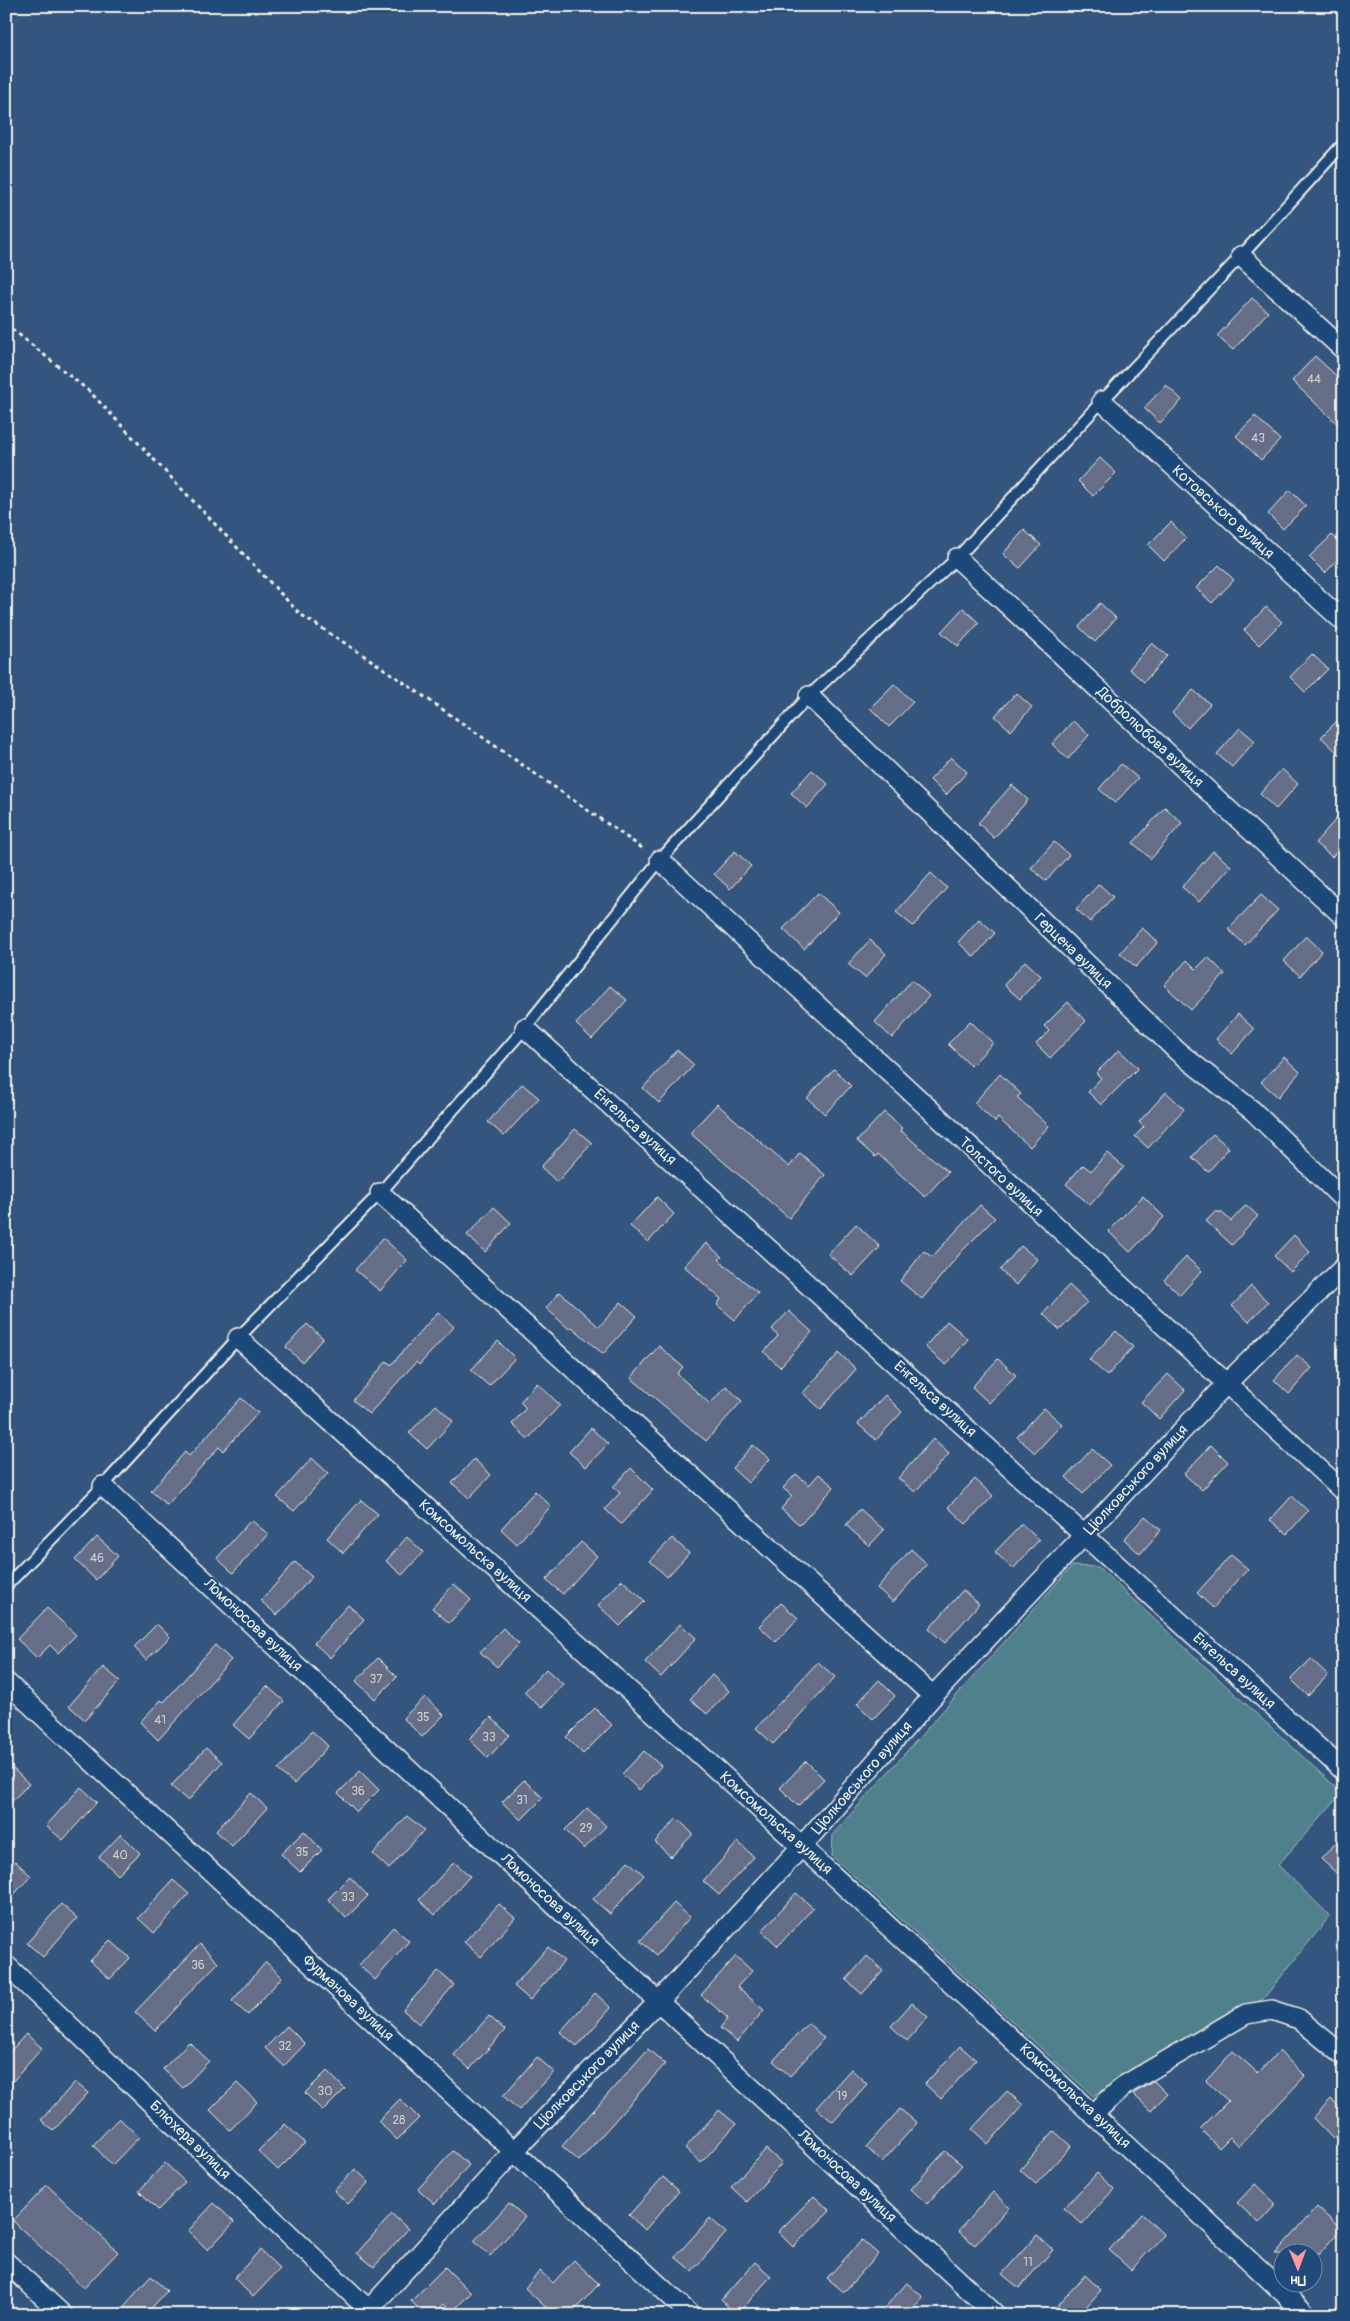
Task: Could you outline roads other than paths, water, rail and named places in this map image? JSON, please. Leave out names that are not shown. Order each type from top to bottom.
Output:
[{"type":"street","points":[[1241,256],[1344,350]]},
{"type":"street","name":"Котовського вулиця","points":[[1102,401],[1344,622]]},
{"type":"street","name":"Добролюбова вулиця","points":[[957,558],[1344,917]]},
{"type":"street","name":"Герцена вулиця","points":[[809,696],[1177,1051],[1253,1111],[1344,1200]]},
{"type":"street","name":"Толстого вулиця","points":[[660,860],[1344,1492]]},
{"type":"street","name":"Енгельса вулиця","points":[[525,1028],[1344,1771]]},
{"type":"street","points":[[380,1193],[933,1696]]},
{"type":"street","name":"Ціолковського вулиця","points":[[369,2313],[514,2152],[659,2001],[802,1846],[933,1696],[1226,1385],[1344,1267]]},
{"type":"street","name":"Комсомольска вулиця","points":[[238,1338],[802,1846],[1094,2113],[1308,2315]]},
{"type":"street","name":"Ломоносова вулиця","points":[[103,1486],[996,2315]]},
{"type":"street","name":"Фурманова вулиця","points":[[6,1682],[691,2315]]},
{"type":"street","name":"Блюхера вулиця","points":[[6,1965],[369,2313]]},
{"type":"street","points":[[1094,2113],[1126,2085],[1246,2014],[1272,2010],[1299,2019],[1344,2056]]},
{"type":"street","points":[[6,2262],[63,2315]]},
{"type":"lane","points":[[6,1586],[103,1486],[238,1338],[380,1193],[525,1028],[660,860],[809,696],[957,558],[1102,401],[1241,256],[1344,143]]}]
